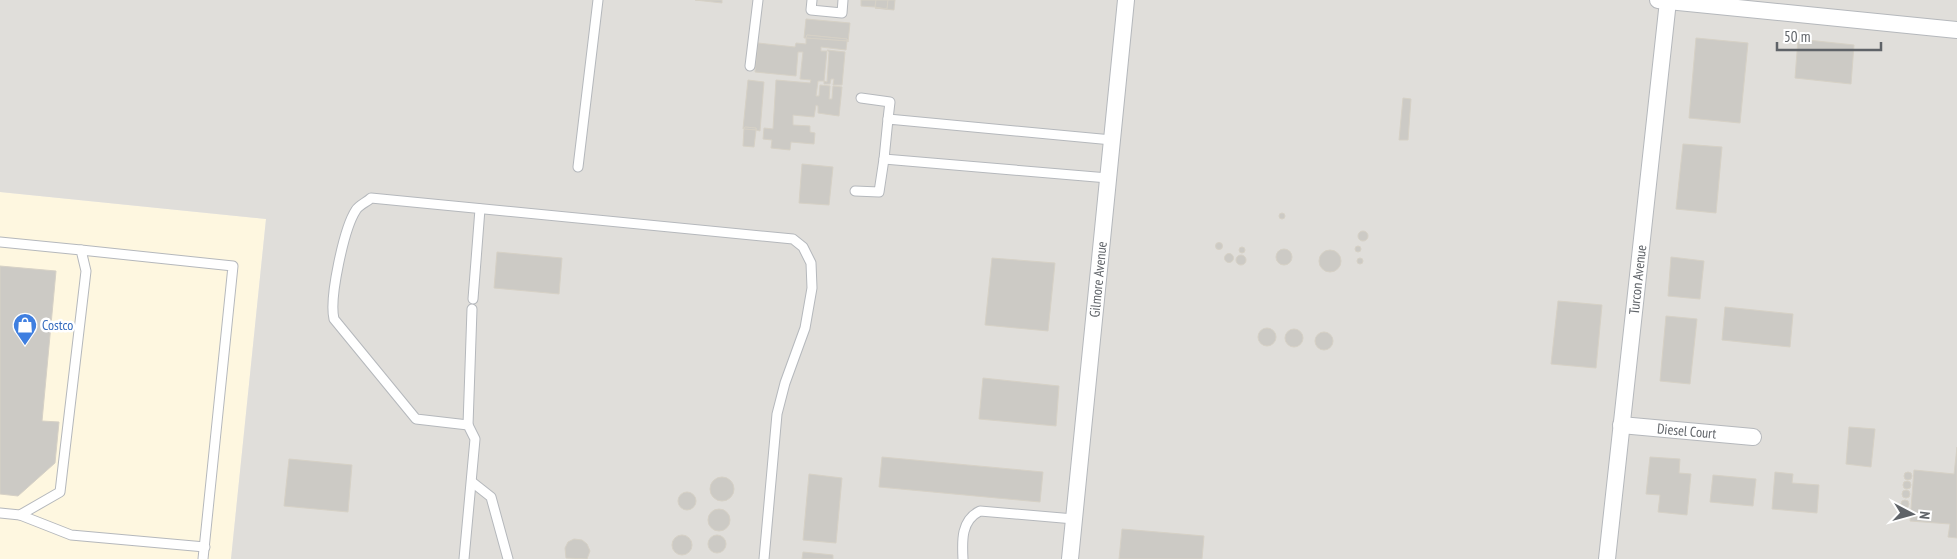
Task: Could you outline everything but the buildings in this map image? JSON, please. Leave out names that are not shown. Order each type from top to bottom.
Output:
[{"type":"street","name":"Gilmore Avenue","points":[[1070,559],[1126,0]]},
{"type":"street","points":[[1663,0],[1957,30]]},
{"type":"street","name":"Turcon Avenue","points":[[1607,559],[1622,425],[1663,0]]},
{"type":"street","name":"Diesel Court","points":[[1622,425],[1753,437]]},
{"type":"lane","points":[[578,167],[598,0]]},
{"type":"lane","points":[[750,66],[758,0]]},
{"type":"lane","points":[[812,0],[811,10],[842,13],[843,0]]},
{"type":"lane","points":[[855,191],[879,192],[890,102],[861,98]]},
{"type":"lane","points":[[888,119],[1112,140]]},
{"type":"lane","points":[[884,159],[1108,178]]},
{"type":"lane","points":[[468,425],[416,419],[334,319],[332,311],[336,276],[348,231],[356,209],[371,198],[793,239],[803,247],[811,262],[812,288],[805,328],[785,383],[777,414],[764,559]]},
{"type":"lane","points":[[464,559],[475,439],[468,425],[472,304],[480,208]]},
{"type":"lane","points":[[0,242],[233,266],[203,559]]},
{"type":"lane","points":[[20,515],[60,492],[86,271],[81,250]]},
{"type":"lane","points":[[472,482],[490,497],[508,559]]},
{"type":"lane","points":[[963,559],[962,544],[964,530],[973,514],[980,511],[1074,519]]},
{"type":"lane","points":[[0,513],[20,515],[71,535],[205,547]]},
{"type":"shaded area","points":[[0,0],[1957,0],[1957,559],[231,559],[266,219],[0,192]]},
{"type":"shaded area","points":[[0,192],[266,219],[231,559],[0,559]]},
{"type":"place","name":"Costco","points":[[25,346]]}]
